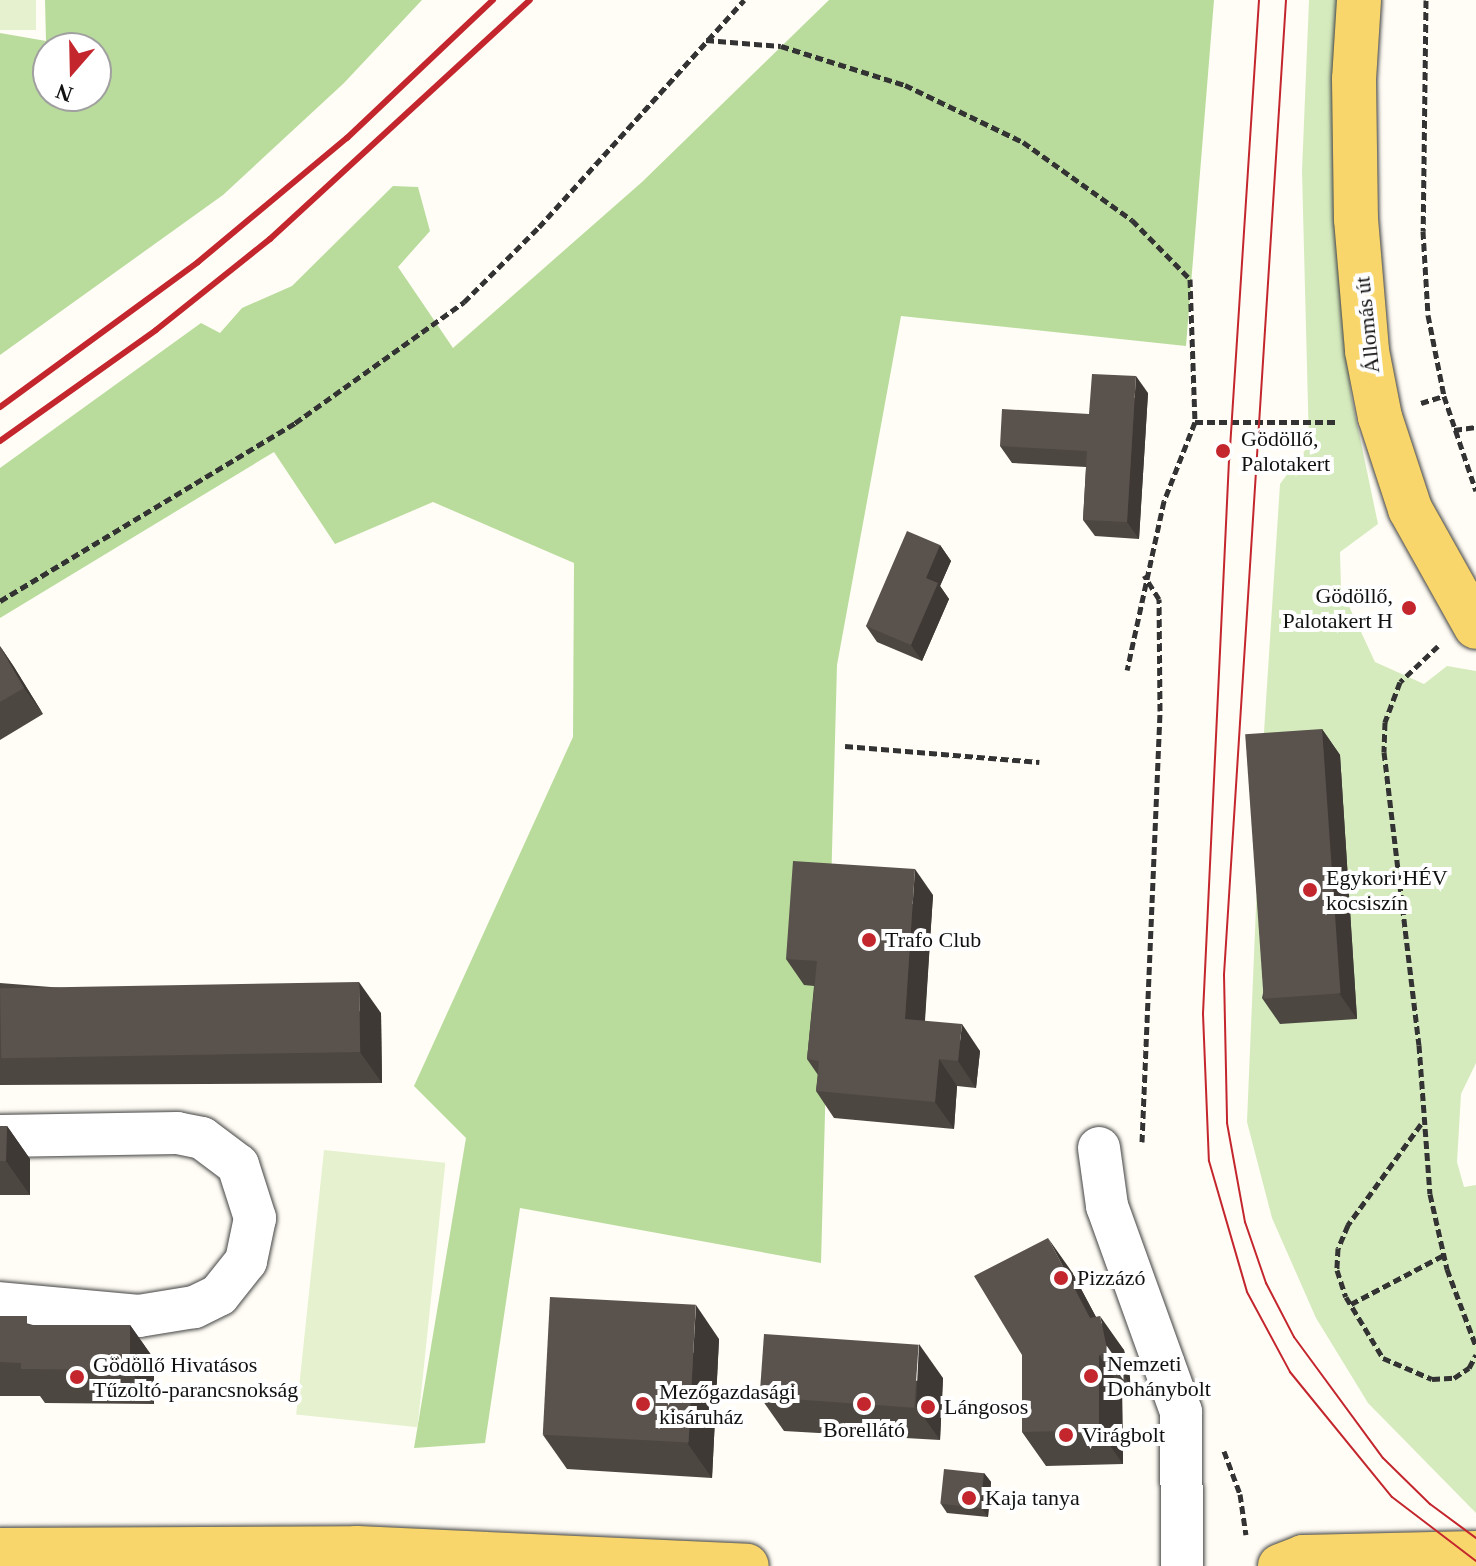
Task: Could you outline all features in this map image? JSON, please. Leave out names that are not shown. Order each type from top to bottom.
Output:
[{"type":"main road","name":"Állomás út","points":[[1359,0],[1354,79],[1356,219],[1367,351],[1380,417],[1410,509],[1473,624]]},
{"type":"main road","points":[[0,1550],[747,1566]]},
{"type":"main road","points":[[1280,1566],[1303,1557],[1476,1553]]},
{"type":"street","points":[[0,1136],[177,1133],[202,1138],[238,1165],[255,1218],[239,1272],[219,1295],[194,1307],[139,1316],[0,1303]]},
{"type":"street","points":[[1099,1148],[1107,1206],[1181,1412],[1182,1566]]},
{"type":"path","points":[[0,601],[295,423],[464,302],[539,227],[744,0]]},
{"type":"path","points":[[1426,0],[1423,231],[1428,315],[1454,430],[1476,491]]},
{"type":"path","points":[[706,40],[781,46],[905,85],[1023,142],[1132,220],[1190,279],[1195,422],[1164,501],[1144,575],[1127,670]]},
{"type":"path","points":[[1195,422],[1312,423],[1380,417]]},
{"type":"path","points":[[1454,430],[1476,427]]},
{"type":"path","points":[[1142,1154],[1160,711],[1159,599],[1144,575]]},
{"type":"path","points":[[1473,624],[1400,682],[1385,722],[1394,861],[1419,1045],[1422,1123],[1444,1255],[1476,1346]]},
{"type":"path","points":[[845,746],[1039,762]]},
{"type":"path","points":[[1422,1123],[1361,1204],[1338,1248],[1337,1270],[1351,1304],[1383,1358],[1432,1379],[1454,1378],[1469,1368],[1476,1355]]},
{"type":"path","points":[[1351,1304],[1444,1255]]},
{"type":"path","points":[[1219,1438],[1240,1494],[1246,1535]]},
{"type":"green space","points":[[0,0],[36,0],[36,30],[0,30]]},
{"type":"green space","points":[[45,0],[422,0],[344,83],[223,195],[0,355],[0,33],[32,39],[32,112],[112,112],[112,32],[46,32]]},
{"type":"green space","points":[[829,0],[1214,0],[1186,346],[901,316],[837,665],[821,1263],[520,1208],[485,1443],[414,1448],[466,1138],[414,1086],[573,737],[574,563],[433,502],[335,544],[274,452],[0,618],[0,468],[201,323],[220,333],[242,308],[292,286],[393,186],[418,187],[430,231],[398,267],[453,348],[642,182]]},
{"type":"green space","points":[[1309,0],[1340,0],[1338,261],[1351,395],[1378,524],[1340,552],[1341,589],[1375,662],[1424,684],[1447,666],[1476,671],[1476,1063],[1461,1094],[1457,1162],[1464,1187],[1476,1185],[1476,1513],[1368,1403],[1316,1318],[1272,1218],[1247,1122],[1262,763],[1280,484],[1309,445],[1302,171]]},
{"type":"green space","points":[[324,1150],[445,1163],[418,1427],[296,1415]]},
{"type":"building","points":[[1092,374],[1136,376],[1127,522],[1083,520],[1087,451],[1000,446],[1002,409],[1089,414]]},
{"type":"building","points":[[907,531],[940,545],[926,578],[938,583],[911,645],[866,626]]},
{"type":"building","points":[[0,647],[24,688],[0,702]]},
{"type":"building","name":"Egykori HÉV kocsiszín","points":[[1322,729],[1340,993],[1264,999],[1245,734]]},
{"type":"building","points":[[793,861],[915,869],[905,1019],[962,1024],[958,1061],[939,1059],[935,1102],[816,1091],[819,1061],[807,1059],[817,961],[786,959]]},
{"type":"building","points":[[359,982],[360,1052],[1,1058],[0,988]]},
{"type":"building","points":[[0,1126],[7,1126],[6,1161],[0,1161]]},
{"type":"building","points":[[1048,1238],[1090,1318],[1100,1316],[1108,1353],[1099,1355],[1099,1430],[1022,1432],[1022,1355],[974,1276]]},
{"type":"building","name":"Mezőgazdasági kisáruház","points":[[550,1297],[696,1305],[689,1442],[543,1435]]},
{"type":"building","points":[[0,1316],[27,1316],[27,1325],[130,1325],[130,1370],[21,1369],[21,1363],[0,1362]]},
{"type":"building","points":[[764,1334],[919,1345],[914,1408],[760,1397]]},
{"type":"building","name":"Kaja tanya","points":[[944,1469],[984,1473],[980,1508],[940,1504]]},
{"type":"tram line","points":[[1259,0],[1229,460],[1203,1014],[1209,1161],[1247,1292],[1290,1372],[1392,1497],[1476,1561]]},
{"type":"tram line","points":[[1286,0],[1224,975],[1227,1123],[1245,1222],[1266,1283],[1294,1337],[1383,1458],[1430,1504],[1476,1538]]},
{"type":"railway","points":[[0,407],[198,262],[347,138],[493,0]]},
{"type":"railway","points":[[0,441],[156,330],[270,239],[530,0]]},
{"type":"place","name":"Gödöllő, Palotakert","points":[[1223,451]]},
{"type":"place","name":"Gödöllő, Palotakert H","points":[[1409,608]]},
{"type":"place","name":"Egykori HÉV kocsiszín","points":[[1310,890]]},
{"type":"place","name":"Trafo Club","points":[[869,940]]},
{"type":"place","name":"Pizzázó","points":[[1061,1278]]},
{"type":"place","name":"Nemzeti Dohánybolt","points":[[1091,1376]]},
{"type":"place","name":"Gödöllő Hivatásos Tűzoltó-parancsnokság","points":[[77,1377]]},
{"type":"place","name":"Mezőgazdasági kisáruház","points":[[643,1404]]},
{"type":"place","name":"Borellátó","points":[[864,1404]]},
{"type":"place","name":"Lángosos","points":[[928,1407]]},
{"type":"place","name":"Virágbolt","points":[[1066,1435]]},
{"type":"place","name":"Kaja tanya","points":[[969,1498]]}]
